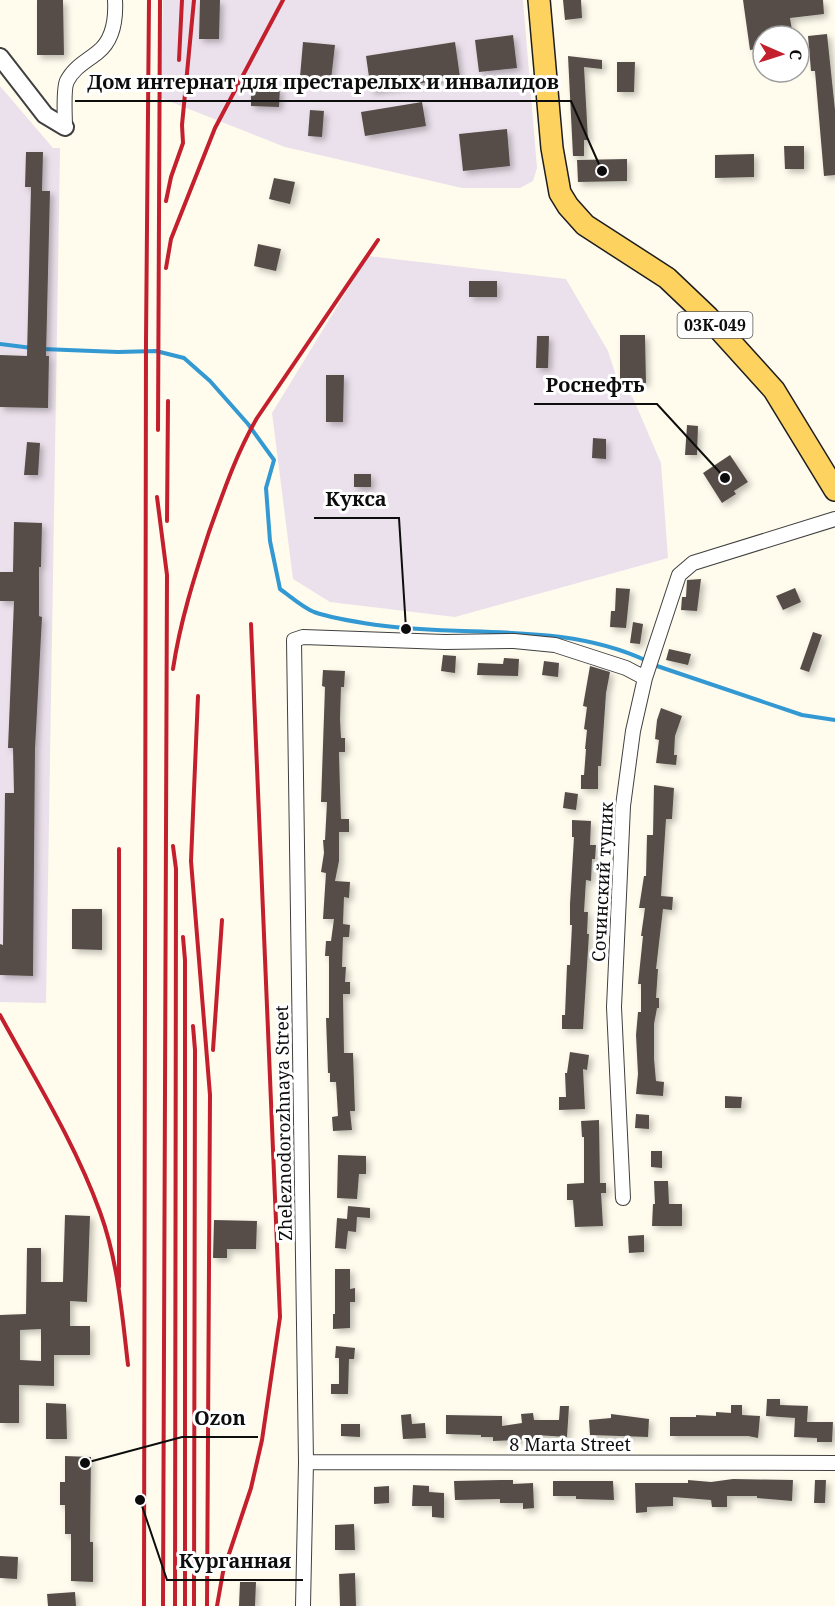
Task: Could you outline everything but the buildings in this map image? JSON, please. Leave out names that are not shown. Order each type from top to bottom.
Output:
[{"type":"main road","name":"03К-049","points":[[539,0],[552,148],[561,193],[568,206],[585,225],[667,278],[708,317],[774,390],[835,490]]},
{"type":"street","points":[[65,128],[66,82],[80,65],[100,50],[110,36],[115,7]]},
{"type":"street","points":[[0,57],[45,115],[65,128]]},
{"type":"street","name":"Сочинский тупик","points":[[623,1198],[614,1007],[618,909],[623,806],[633,730],[648,668],[679,575],[693,563],[835,519]]},
{"type":"street","name":"Zheleznodorozhnaya Street","points":[[303,1606],[306,1462],[294,640],[303,637],[445,642],[514,641],[555,645],[626,668],[648,668]]},
{"type":"street","name":"8 Marta Street","points":[[306,1462],[835,1463]]},
{"type":"shaded area","points":[[163,0],[523,0],[537,168],[533,181],[520,188],[462,188],[285,147],[161,98]]},
{"type":"shaded area","points":[[0,86],[53,148],[60,148],[46,1003],[0,1002]]},
{"type":"shaded area","points":[[368,256],[566,279],[608,351],[618,382],[633,398],[661,463],[668,558],[455,617],[330,602],[293,579],[272,413]]},
{"type":"waterway","points":[[0,344],[32,348]]},
{"type":"waterway","points":[[42,349],[156,351],[184,358],[210,381],[248,424],[274,460],[266,488],[270,541],[280,589],[310,610],[337,618],[411,629],[548,635],[582,640],[647,661]]},
{"type":"waterway","points":[[654,665],[802,715],[835,720]]},
{"type":"railway","points":[[144,1606],[146,341],[149,0]]},
{"type":"railway","points":[[158,430],[160,0]]},
{"type":"railway","points":[[179,60],[182,0]]},
{"type":"railway","points":[[166,201],[171,177],[183,143],[182,125],[194,0]]},
{"type":"railway","points":[[166,268],[171,239],[215,128],[283,0]]},
{"type":"railway","points":[[173,669],[198,566],[225,488],[243,446],[257,418],[378,240]]},
{"type":"railway","points":[[167,521],[168,401]]},
{"type":"railway","points":[[157,497],[167,575],[163,1606]]},
{"type":"railway","points":[[217,1606],[223,1572],[251,1488],[262,1440],[280,1317],[251,624]]},
{"type":"railway","points":[[198,696],[191,861],[210,1095],[207,1606]]},
{"type":"railway","points":[[173,846],[176,869],[175,1606]]},
{"type":"railway","points":[[119,849],[119,1287]]},
{"type":"railway","points":[[213,1050],[222,920]]},
{"type":"railway","points":[[183,937],[185,960],[185,1606]]},
{"type":"railway","points":[[0,1015],[67,1136],[100,1212],[115,1268],[128,1365]]},
{"type":"railway","points":[[193,1026],[195,1050],[194,1606]]},
{"type":"place","name":"Дом интернат для престарелых и инвалидов","points":[[602,171]]},
{"type":"place","name":"Роснефть","points":[[725,478]]},
{"type":"place","name":"Кукса","points":[[406,629]]},
{"type":"place","name":"Ozon","points":[[85,1463]]},
{"type":"place","name":"Курганная","points":[[140,1500]]}]
